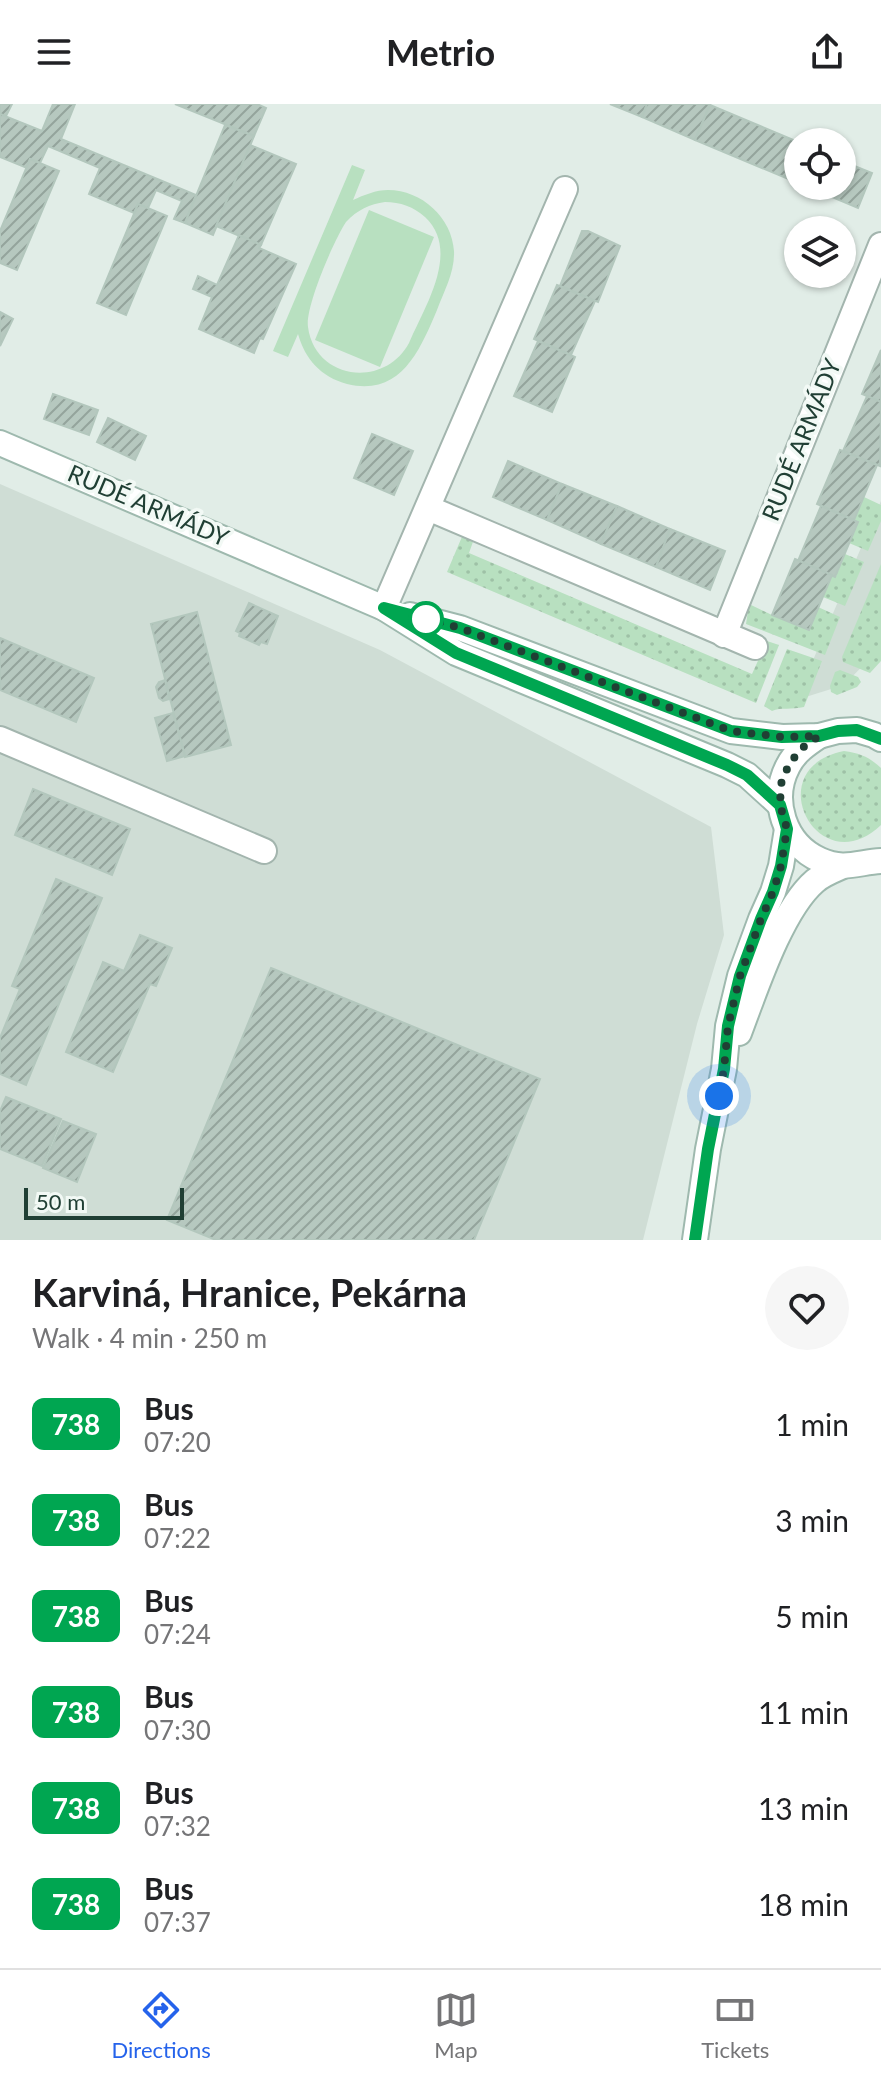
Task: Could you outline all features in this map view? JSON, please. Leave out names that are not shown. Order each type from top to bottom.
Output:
[{"type":"street","points":[[384,608],[565,189]]},
{"type":"street","name":"RUDÉ ARMÁDY","points":[[724,635],[881,245]]},
{"type":"street","name":"RUDÉ ARMÁDY","points":[[0,443],[384,608],[460,628],[731,731],[782,737],[819,736],[857,730],[881,739]]},
{"type":"street","points":[[428,508],[755,647]]},
{"type":"street","name":"RUDÉ ARMÁDY","points":[[384,608],[456,653],[727,765],[747,775],[780,805]]},
{"type":"street","points":[[857,730],[881,723]]},
{"type":"street","points":[[819,736],[802,748],[789,764],[781,784],[780,805],[787,829],[801,848],[821,861],[859,866],[879,860]]},
{"type":"street","points":[[0,739],[264,851]]},
{"type":"street","points":[[695,1240],[724,1069],[728,1026],[740,976],[781,866],[787,829]]},
{"type":"street","points":[[724,1069],[788,917],[815,881],[843,866]]},
{"type":"shaded area","points":[[0,484],[380,650],[711,827],[724,935],[697,1024],[643,1240],[0,1240]]},
{"type":"shaded area","points":[[881,501],[881,647],[844,685],[796,700]]},
{"type":"green space","points":[[352,165],[365,170],[353,200],[379,191],[401,191],[423,201],[441,217],[452,239],[454,259],[451,274],[423,340],[406,367],[395,377],[381,384],[366,386],[338,381],[315,366],[298,334],[288,357],[273,351]],"holes":[[[391,202],[416,210],[425,217],[435,231],[440,246],[440,262],[431,296],[409,343],[398,358],[368,372],[352,372],[336,367],[323,358],[313,345],[308,317],[328,258],[346,222],[369,206]]]},
{"type":"green space","points":[[369,210],[434,237],[380,367],[315,340]]},
{"type":"green space","points":[[864,497],[881,505],[881,521],[868,551],[849,543]]},
{"type":"green space","points":[[464,532],[474,539],[469,553],[752,674],[767,641],[779,645],[756,703],[447,572]]},
{"type":"green space","points":[[845,554],[864,562],[845,606],[823,597]]},
{"type":"green space","points":[[881,564],[881,661],[870,673],[843,662],[842,657]]},
{"type":"green space","points":[[749,604],[772,615],[818,607],[840,617],[825,655],[746,624]]},
{"type":"green space","points":[[787,649],[822,661],[804,707],[772,711],[764,706]]},
{"type":"green space","points":[[840,670],[858,677],[861,682],[857,687],[837,695],[831,692],[830,686],[835,672]]},
{"type":"green space","points":[[844,751],[864,756],[881,768],[881,825],[858,840],[836,841],[819,832],[806,817],[801,798],[804,778],[818,762]]},
{"type":"building","points":[[0,104],[12,104],[6,116],[0,114]]},
{"type":"building","points":[[53,104],[75,104],[61,139],[196,195],[185,223],[174,219],[182,201],[156,190],[148,208],[138,204],[134,213],[89,194],[100,168],[48,146],[40,163],[30,159],[27,168],[0,157],[0,114],[42,131]]},
{"type":"building","points":[[175,104],[257,104],[266,108],[254,136]]},
{"type":"building","points":[[610,104],[647,104],[642,117]]},
{"type":"building","points":[[647,104],[710,105],[695,140],[642,117]]},
{"type":"building","points":[[710,105],[784,136],[784,177],[695,140]]},
{"type":"building","points":[[225,125],[254,136],[213,235],[185,223]]},
{"type":"building","points":[[250,145],[296,164],[261,245],[216,226]]},
{"type":"building","points":[[30,159],[59,171],[17,270],[0,263],[0,231]]},
{"type":"building","points":[[856,167],[872,173],[858,208],[839,200],[856,200]]},
{"type":"building","points":[[138,204],[167,216],[126,315],[97,303]]},
{"type":"building","points":[[582,231],[620,246],[598,302],[560,286]]},
{"type":"building","points":[[239,235],[261,245],[259,248],[296,264],[254,353],[199,329],[212,297],[193,289],[198,276],[217,285]]},
{"type":"building","points":[[557,285],[595,301],[571,355],[534,339]]},
{"type":"building","points":[[0,312],[13,319],[0,346]]},
{"type":"building","points":[[538,341],[575,357],[552,412],[514,396]]},
{"type":"building","points":[[881,350],[881,402],[862,394]]},
{"type":"building","points":[[53,394],[98,410],[89,435],[44,419]]},
{"type":"building","points":[[867,396],[881,402],[880,466],[843,451]]},
{"type":"building","points":[[108,418],[146,436],[135,460],[97,442]]},
{"type":"building","points":[[372,434],[413,451],[394,495],[354,478]]},
{"type":"building","points":[[840,450],[877,465],[854,520],[817,504]]},
{"type":"building","points":[[508,461],[562,484],[547,520],[493,497]]},
{"type":"building","points":[[562,484],[617,506],[601,544],[547,520]]},
{"type":"building","points":[[617,506],[670,529],[656,567],[601,544]]},
{"type":"building","points":[[821,506],[858,522],[835,577],[798,561]]},
{"type":"building","points":[[670,529],[725,551],[710,590],[656,567]]},
{"type":"building","points":[[795,559],[832,575],[809,630],[772,615]]},
{"type":"building","points":[[249,603],[278,616],[267,644],[261,642],[259,645],[239,636],[240,633],[236,631]]},
{"type":"building","points":[[197,612],[231,745],[185,757],[151,624]]},
{"type":"building","points":[[0,638],[94,678],[76,722],[0,690]]},
{"type":"building","points":[[165,680],[169,699],[163,701],[156,687]]},
{"type":"building","points":[[173,713],[185,756],[167,761],[155,718]]},
{"type":"building","points":[[33,789],[130,829],[112,875],[15,835]]},
{"type":"building","points":[[56,879],[102,898],[26,1085],[0,1074],[0,1038],[20,989],[12,986]]},
{"type":"building","points":[[140,935],[172,948],[156,986],[150,984],[113,1072],[66,1052],[103,962],[124,971]]},
{"type":"building","points":[[271,968],[540,1079],[474,1240],[216,1240],[167,1220]]},
{"type":"building","points":[[6,1097],[61,1119],[42,1166],[0,1149],[0,1111]]},
{"type":"building","points":[[63,1121],[96,1134],[77,1182],[43,1168]]},
{"type":"bus line","name":"738","points":[[695,1240],[724,1069],[728,1026],[740,976],[781,866],[787,829],[780,805],[747,775],[727,765],[456,653],[384,608],[460,628],[731,731],[782,737],[819,736],[857,730],[881,739]]},
{"type":"route","points":[[426,619],[460,628],[731,731],[782,737],[819,736],[802,748],[789,764],[781,784],[780,805],[787,829],[781,866],[740,976],[728,1026],[719,1096]]}]
